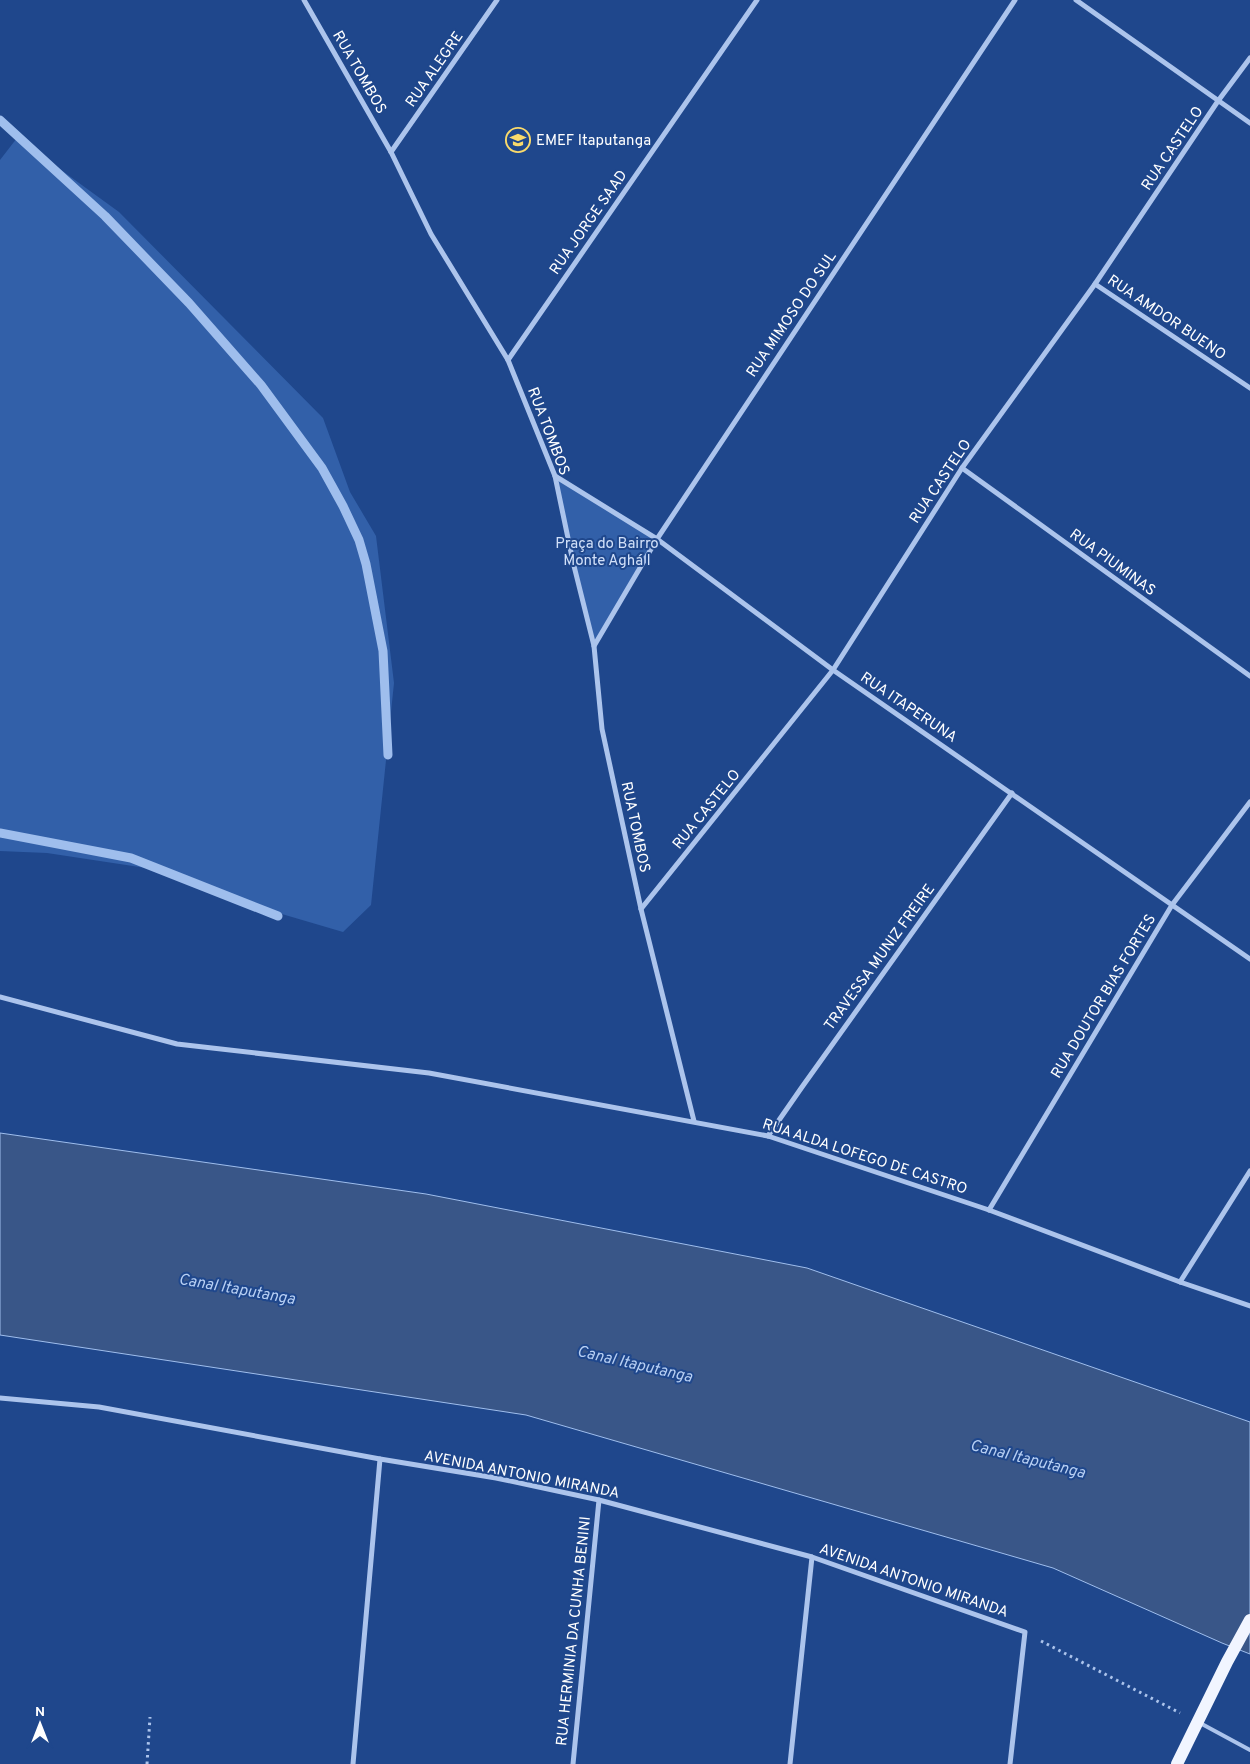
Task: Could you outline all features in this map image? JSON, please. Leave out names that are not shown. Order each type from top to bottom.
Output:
[{"type":"main road","points":[[1177,1764],[1227,1662],[1250,1620]]},
{"type":"street","name":"RUA TOMBOS","points":[[304,0],[391,152],[431,234],[508,360],[555,476],[573,562],[594,646],[602,728],[641,909],[694,1121]]},
{"type":"street","name":"RUA ALEGRE","points":[[391,152],[498,0]]},
{"type":"street","name":"RUA JORGE SAAD","points":[[508,360],[757,0]]},
{"type":"street","name":"RUA MIMOSO DO SUL","points":[[594,646],[657,538],[1015,0]]},
{"type":"street","points":[[1076,0],[1250,123]]},
{"type":"street","name":"RUA CASTELO","points":[[641,909],[833,670],[962,468],[1095,284],[1218,101],[1250,58]]},
{"type":"street","name":"RUA AMDOR BUENO","points":[[1095,284],[1250,388]]},
{"type":"street","name":"RUA PIUMINAS","points":[[962,468],[1250,676]]},
{"type":"street","name":"RUA ITAPERUNA","points":[[555,476],[657,538],[833,670],[1250,959]]},
{"type":"street","name":"TRAVESSA MUNIZ FREIRE","points":[[768,1136],[1012,793]]},
{"type":"street","name":"RUA DOUTOR BIAS FORTES","points":[[989,1210],[1172,905],[1250,802]]},
{"type":"street","name":"RUA ALDA LOFEGO DE CASTRO","points":[[0,997],[177,1044],[429,1073],[768,1136],[989,1210],[1180,1282],[1250,1306]]},
{"type":"street","points":[[1180,1282],[1250,1171]]},
{"type":"street","name":"AVENIDA ANTONIO MIRANDA","points":[[0,1398],[98,1407],[380,1459],[496,1478],[599,1500],[812,1556],[1025,1632]]},
{"type":"street","points":[[353,1764],[380,1459]]},
{"type":"street","name":"RUA HERMINIA DA CUNHA BENINI","points":[[573,1764],[599,1500]]},
{"type":"street","points":[[790,1764],[812,1556]]},
{"type":"street","points":[[1010,1764],[1025,1632]]},
{"type":"lane","points":[[1198,1722],[1250,1750]]},
{"type":"path","points":[[1025,1632],[1198,1722]]},
{"type":"path","points":[[147,1764],[150,1717]]},
{"type":"green space","points":[[17,138],[119,212],[323,418],[350,492],[376,536],[394,683],[371,905],[343,932],[258,907],[146,868],[47,853],[0,851],[0,160]]},
{"type":"green space","name":"Praça do Bairro Monte Aghá I","points":[[555,476],[657,539],[594,646]]},
{"type":"water","name":"Canal Itaputanga","points":[[0,1133],[426,1194],[807,1268],[1250,1422],[1250,1654],[1053,1568],[526,1415],[0,1335]]},
{"type":"waterway","points":[[0,120],[105,216],[189,303],[261,385],[322,468],[359,540],[366,564],[383,651],[388,755]]},
{"type":"waterway","points":[[0,833],[131,858],[278,916]]},
{"type":"place","name":"EMEF Itaputanga","points":[[518,140]]}]
